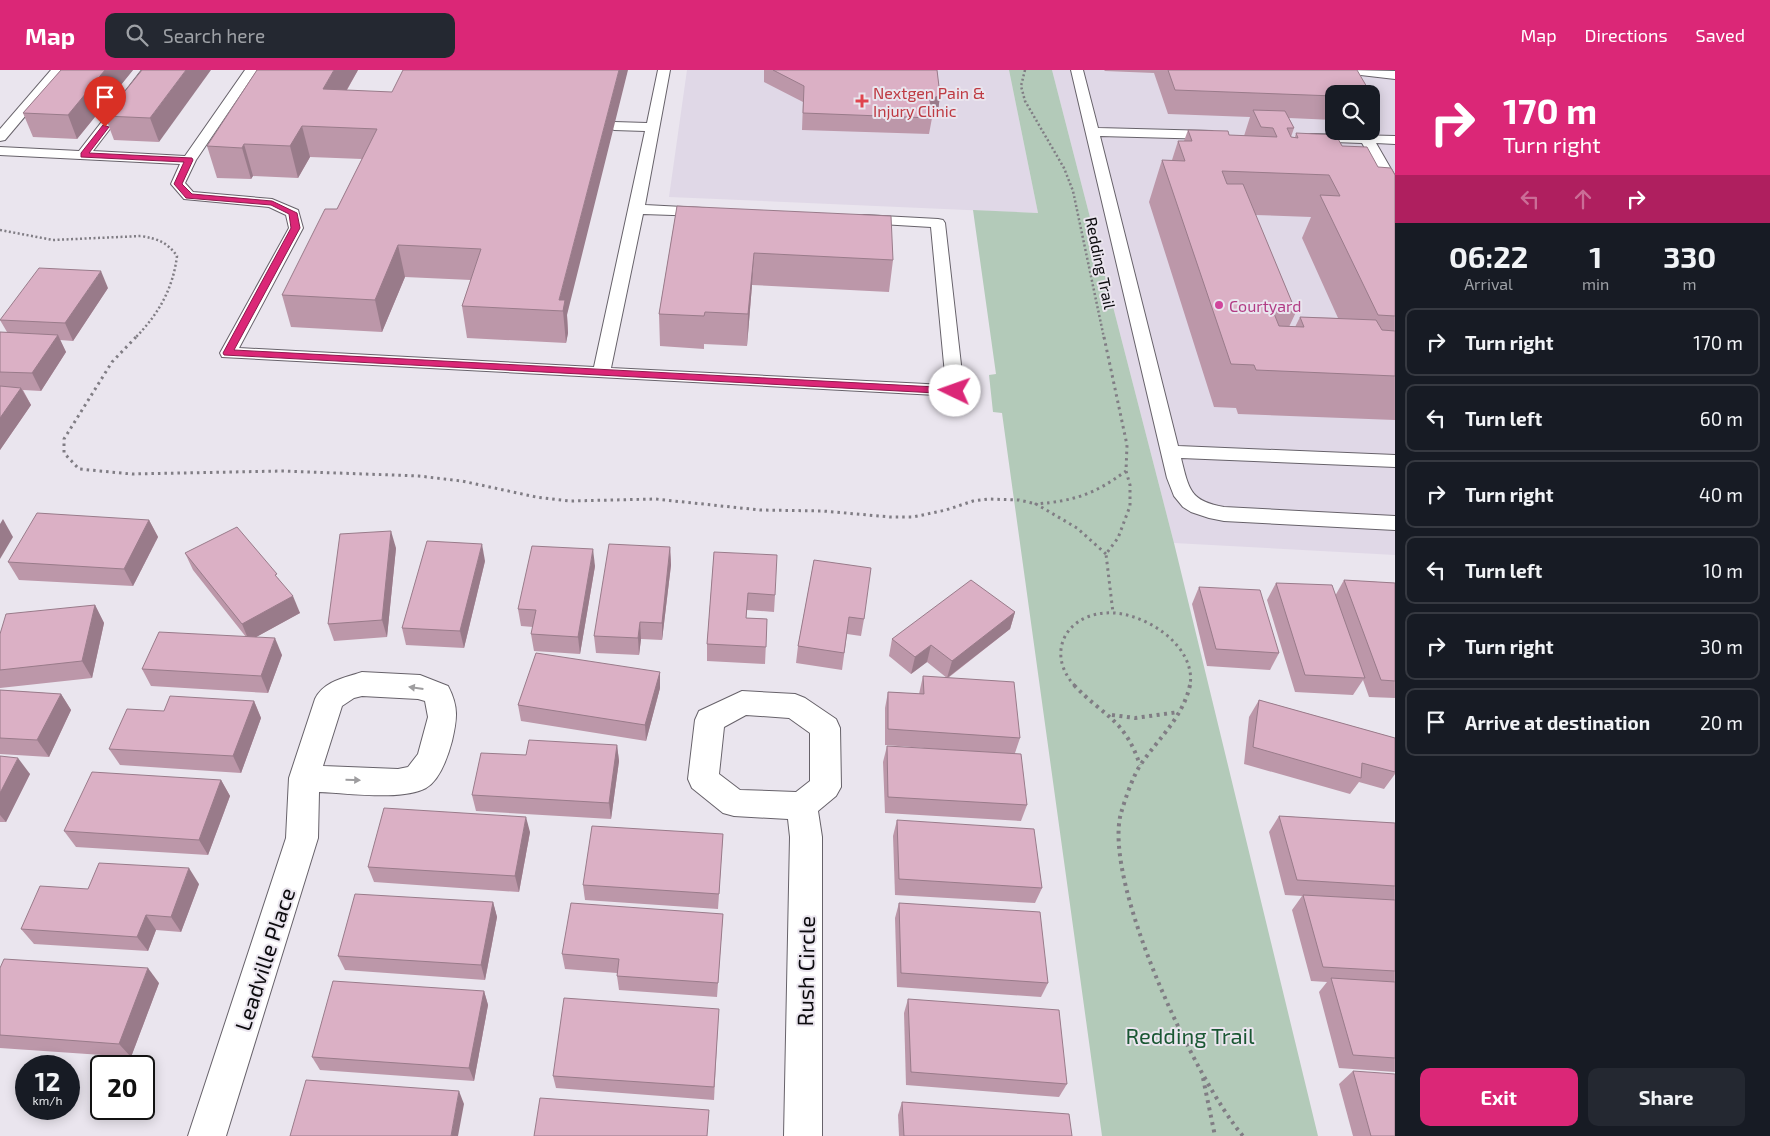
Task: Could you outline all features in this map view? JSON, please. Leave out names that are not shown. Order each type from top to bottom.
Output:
[{"type":"street","name":"Leadville Place","points":[[207,1136],[302,838],[304,778],[330,699],[345,689],[362,684],[420,687],[438,694],[443,717],[432,760],[418,778],[398,782],[304,778]]},
{"type":"street","name":"Rush Circle","points":[[802,806],[806,837],[803,1136]]},
{"type":"lane","points":[[0,137],[58,70]]},
{"type":"lane","points":[[83,155],[149,70]]},
{"type":"lane","points":[[250,70],[189,160],[178,184],[189,196],[272,203],[293,213],[296,228],[228,353],[955,391],[938,223],[850,219]]},
{"type":"lane","points":[[601,373],[637,209],[664,70]]},
{"type":"lane","points":[[1077,70],[1170,452],[1181,491],[1188,504],[1204,511],[1224,514],[1395,523]]},
{"type":"lane","points":[[1352,70],[1395,75]]},
{"type":"lane","points":[[614,126],[653,127]]},
{"type":"lane","points":[[1092,132],[1226,136]]},
{"type":"lane","points":[[1168,134],[1180,146]]},
{"type":"lane","points":[[1295,137],[1317,144],[1357,140]]},
{"type":"lane","points":[[1380,139],[1395,140]]},
{"type":"lane","points":[[1368,140],[1395,189]]},
{"type":"lane","points":[[0,151],[189,160]]},
{"type":"lane","points":[[637,209],[714,213]]},
{"type":"lane","points":[[1170,452],[1395,460]]},
{"type":"path","name":"Redding Trail","points":[[1025,70],[1021,86],[1025,101],[1064,168],[1072,191],[1127,445],[1126,472],[1130,485],[1130,506],[1118,538],[1106,554]]},
{"type":"path","points":[[0,230],[53,240],[85,240],[123,236],[150,238],[166,242],[177,256],[175,273],[165,300],[156,315],[112,362],[64,439],[64,453],[78,469],[132,474],[282,471],[420,476],[462,481],[536,497],[570,500],[655,499],[760,510],[823,511],[890,517],[912,517],[946,510],[973,501],[988,499],[1018,500],[1036,504],[1073,501],[1102,489],[1126,472]]},
{"type":"path","points":[[1036,504],[1077,528],[1106,554],[1114,613]]},
{"type":"path","points":[[1140,765],[1126,731],[1111,715],[1086,698],[1067,678],[1060,652],[1066,632],[1079,622],[1097,615],[1114,613],[1154,626],[1180,646],[1191,668],[1191,690],[1164,736],[1140,765],[1120,814],[1118,836],[1133,918],[1147,957],[1202,1074],[1243,1136]]},
{"type":"path","points":[[1111,715],[1136,718],[1179,712]]},
{"type":"path","points":[[1202,1074],[1215,1136]]},
{"type":"shaded area","points":[[687,70],[1009,70],[1038,213],[669,197]]},
{"type":"shaded area","points":[[1052,70],[1395,70],[1395,555],[1174,543]]},
{"type":"green space","name":"Redding Trail","points":[[1009,70],[1052,70],[1174,543],[1318,1136],[1102,1136],[1002,413],[993,412],[989,375],[996,374],[973,210],[1038,213]]},
{"type":"building","points":[[61,70],[105,70],[68,115],[23,113]]},
{"type":"building","points":[[142,70],[186,70],[150,118],[105,116]]},
{"type":"building","points":[[257,70],[334,70],[323,89],[392,92],[403,70],[619,70],[559,300],[565,300],[563,311],[462,306],[481,249],[398,245],[375,300],[282,295],[325,209],[337,209],[377,129],[302,126],[290,146],[244,144],[242,148],[207,146]]},
{"type":"building","points":[[773,70],[937,70],[940,95],[930,100],[932,118],[803,113],[804,86]]},
{"type":"building","points":[[1168,70],[1357,70],[1366,85],[1325,85],[1325,96],[1175,90]]},
{"type":"building","points":[[1253,110],[1285,111],[1294,128],[1287,128],[1291,137],[1298,138],[1296,133],[1325,134],[1325,140],[1339,140],[1342,146],[1367,147],[1378,167],[1391,168],[1395,175],[1395,316],[1378,315],[1320,195],[1340,196],[1329,175],[1222,171],[1227,184],[1243,184],[1296,312],[1273,311],[1279,326],[1304,327],[1300,317],[1376,320],[1382,330],[1395,331],[1395,376],[1256,370],[1254,365],[1231,364],[1162,160],[1185,161],[1178,141],[1192,141],[1188,130],[1228,131],[1229,135],[1277,137],[1273,128],[1261,127]]},
{"type":"building","points":[[677,206],[891,216],[893,260],[754,253],[748,314],[705,312],[704,316],[659,314]]},
{"type":"building","points":[[39,268],[101,271],[65,323],[0,320]]},
{"type":"building","points":[[0,332],[58,335],[32,373],[0,372]]},
{"type":"building","points":[[0,386],[21,388],[0,418]]},
{"type":"building","points":[[37,513],[149,520],[124,569],[8,562]]},
{"type":"building","points":[[237,527],[293,596],[242,624],[185,553]]},
{"type":"building","points":[[391,531],[382,620],[328,624],[340,534]]},
{"type":"building","points":[[427,541],[482,544],[460,631],[402,628]]},
{"type":"building","points":[[609,544],[670,547],[662,623],[640,622],[638,638],[594,636]]},
{"type":"building","points":[[532,546],[593,549],[578,637],[531,634],[536,610],[518,609]]},
{"type":"building","points":[[714,552],[777,555],[775,595],[748,593],[746,618],[767,619],[766,647],[707,644]]},
{"type":"building","points":[[814,560],[871,568],[864,619],[849,617],[844,653],[798,646]]},
{"type":"building","points":[[971,580],[1015,612],[952,661],[931,645],[915,657],[892,639]]},
{"type":"building","points":[[1344,580],[1395,583],[1395,681],[1381,680]]},
{"type":"building","points":[[1276,583],[1332,585],[1365,678],[1305,675]]},
{"type":"building","points":[[1199,587],[1260,590],[1279,653],[1216,649]]},
{"type":"building","points":[[95,605],[82,661],[0,670],[0,634],[6,614]]},
{"type":"building","points":[[159,632],[275,638],[261,676],[142,669]]},
{"type":"building","points":[[536,653],[660,672],[645,725],[518,705]]},
{"type":"building","points":[[923,676],[1014,682],[1020,738],[888,729],[888,692],[924,694]]},
{"type":"building","points":[[0,690],[61,694],[37,740],[0,738]]},
{"type":"building","points":[[170,696],[254,701],[233,756],[109,749],[127,709],[164,711]]},
{"type":"building","points":[[1259,700],[1395,738],[1395,772],[1362,763],[1361,778],[1253,747]]},
{"type":"building","points":[[529,740],[617,745],[609,803],[472,795],[481,753],[526,755]]},
{"type":"building","points":[[887,746],[1021,754],[1027,805],[888,797]]},
{"type":"building","points":[[0,756],[18,758],[0,793]]},
{"type":"building","points":[[92,772],[221,780],[199,840],[64,831]]},
{"type":"building","points":[[384,808],[526,817],[515,876],[368,867]]},
{"type":"building","points":[[1279,816],[1395,823],[1395,886],[1297,880]]},
{"type":"building","points":[[897,820],[1034,829],[1042,888],[899,879]]},
{"type":"building","points":[[592,826],[723,834],[719,894],[583,885]]},
{"type":"building","points":[[99,863],[189,868],[171,917],[146,915],[137,937],[21,929],[40,886],[88,889]]},
{"type":"building","points":[[355,894],[493,902],[481,965],[338,956]]},
{"type":"building","points":[[1303,895],[1395,900],[1395,971],[1323,967]]},
{"type":"building","points":[[571,903],[723,914],[718,983],[617,976],[619,959],[562,954]]},
{"type":"building","points":[[899,903],[1040,912],[1048,983],[901,973]]},
{"type":"building","points":[[4,959],[148,968],[119,1044],[0,1035],[0,968]]},
{"type":"building","points":[[1331,978],[1395,982],[1395,1058],[1353,1055]]},
{"type":"building","points":[[333,981],[484,991],[469,1068],[312,1057]]},
{"type":"building","points":[[564,998],[719,1009],[714,1087],[553,1076]]},
{"type":"building","points":[[908,999],[1059,1010],[1067,1084],[911,1072]]},
{"type":"building","points":[[1353,1071],[1395,1074],[1395,1136],[1371,1136]]},
{"type":"building","points":[[306,1080],[459,1091],[451,1136],[290,1136]]},
{"type":"building","points":[[540,1098],[709,1110],[707,1136],[534,1136]]},
{"type":"building","points":[[902,1102],[1069,1114],[1072,1136],[904,1136]]},
{"type":"place","name":"Nextgen Pain & Injury Clinic","points":[[862,101]]},
{"type":"place","name":"Courtyard","points":[[1219,305]]},
{"type":"route","points":[[105,127],[83,155],[189,160],[178,184],[189,196],[272,203],[293,213],[296,228],[228,353],[955,391]]}]
